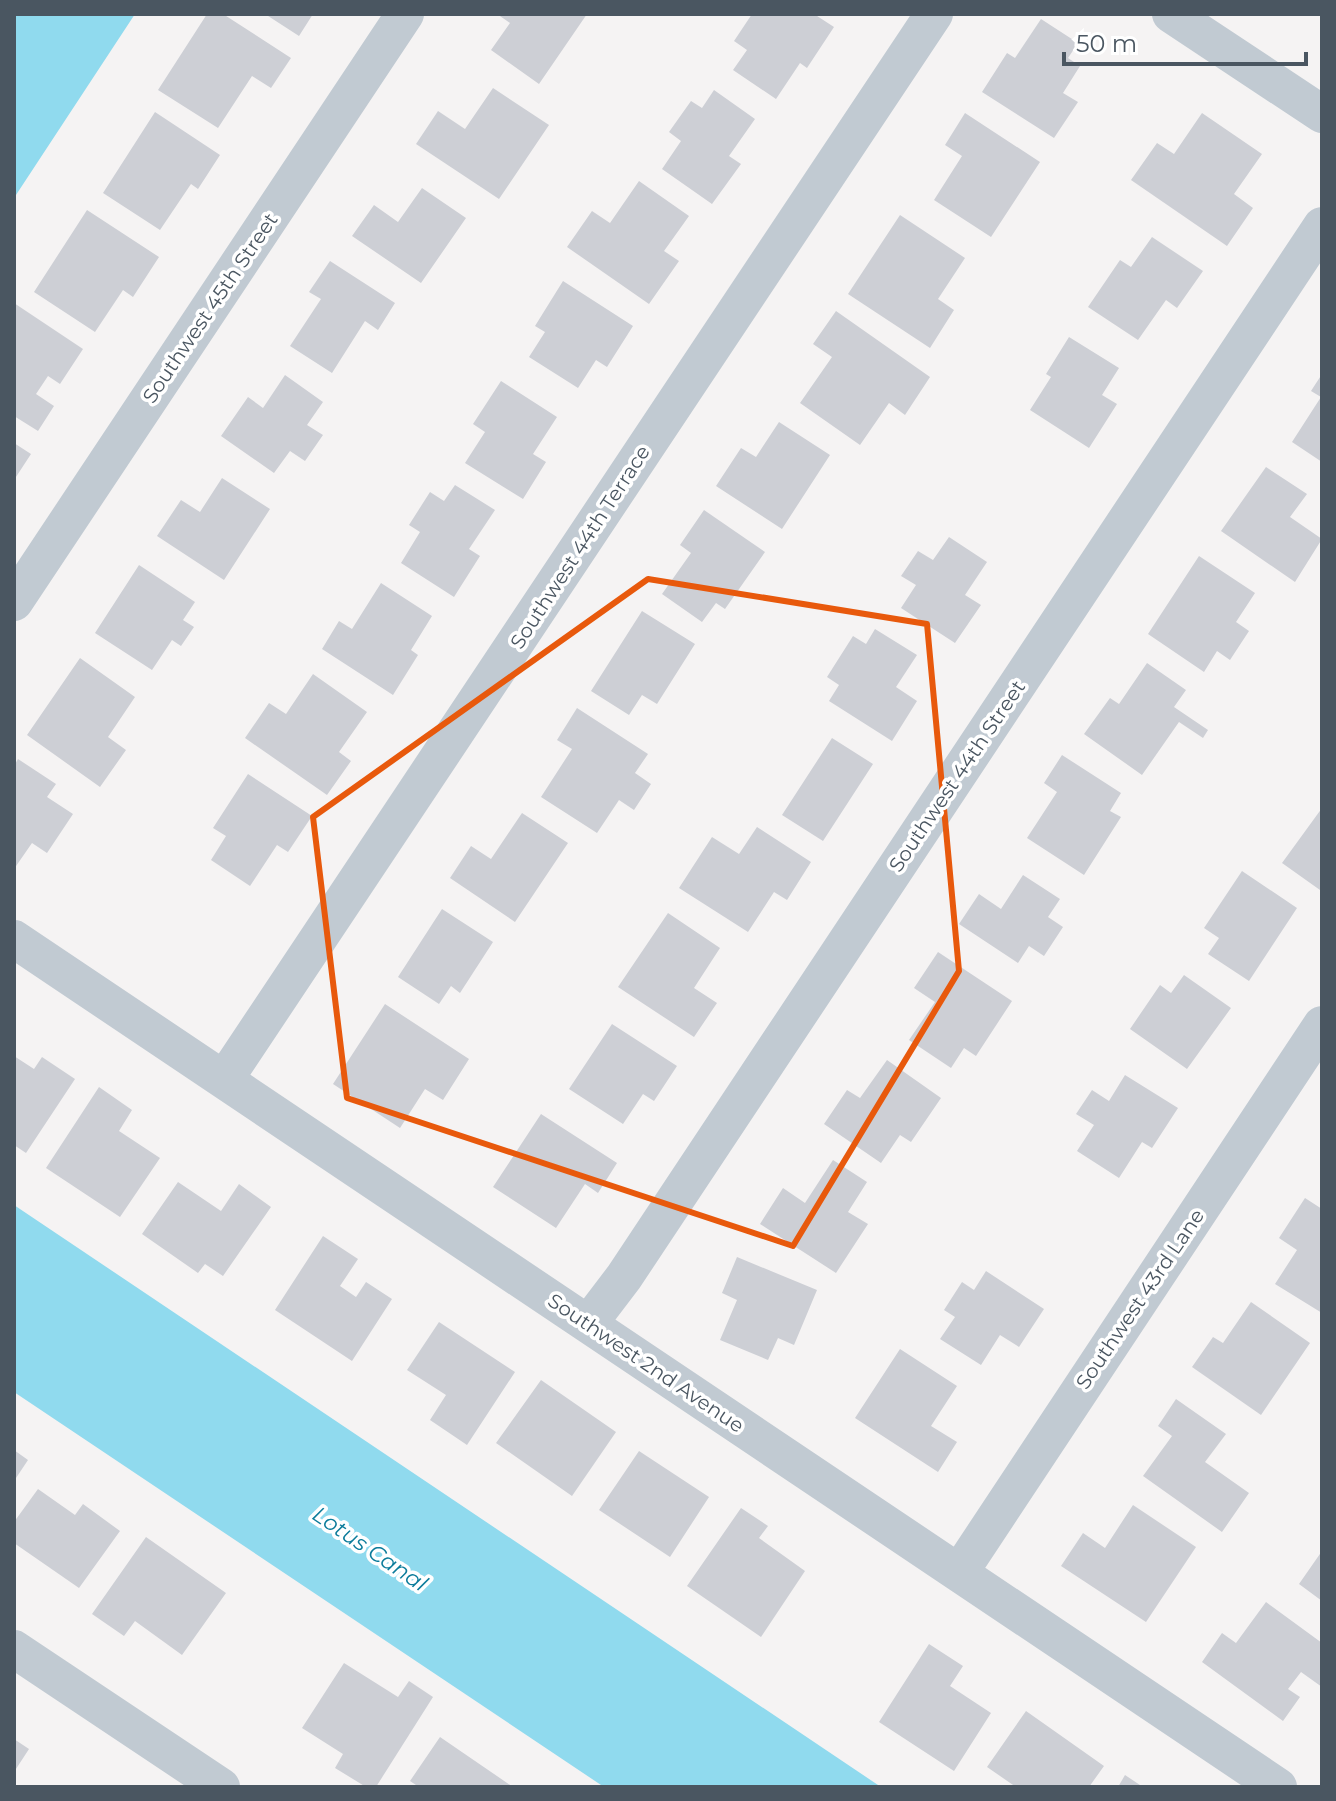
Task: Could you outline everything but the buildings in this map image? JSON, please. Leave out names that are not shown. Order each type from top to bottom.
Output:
[{"type":"street","name":"Southwest 45th Street","points":[[14,602],[405,14]]},
{"type":"street","name":"Southwest 44th Terrace","points":[[224,1080],[934,14]]},
{"type":"street","points":[[1171,14],[1322,114]]},
{"type":"street","name":"Southwest 44th Street","points":[[589,1323],[624,1277],[1322,226]]},
{"type":"street","name":"Southwest 2nd Avenue","points":[[14,939],[1278,1787]]},
{"type":"street","name":"Southwest 43rd Lane","points":[[959,1573],[1322,1025]]},
{"type":"street","points":[[14,1649],[221,1787]]},
{"type":"highlighted area","points":[[648,579],[927,624],[959,971],[793,1246],[347,1098],[313,817]]},
{"type":"water","points":[[14,14],[135,14],[14,198]]},
{"type":"water","name":"Lotus Canal","points":[[14,1205],[881,1787],[604,1787],[14,1392]]}]
